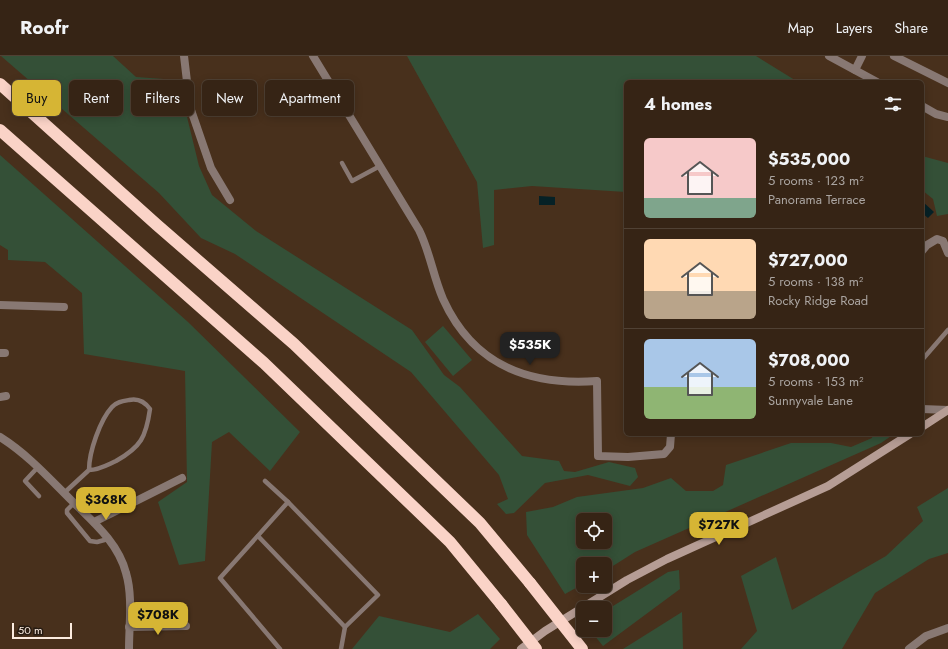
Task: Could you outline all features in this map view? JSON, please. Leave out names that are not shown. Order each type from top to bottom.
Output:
[{"type":"highway","points":[[0,84],[157,225],[294,344],[480,523],[582,649]]},
{"type":"highway","points":[[0,130],[264,363],[450,542],[536,649]]},
{"type":"main road","points":[[924,425],[948,410]]},
{"type":"main road","points":[[521,649],[545,631],[627,580],[666,559],[828,486],[907,436]]},
{"type":"street","points":[[184,56],[190,107],[211,168],[230,200]]},
{"type":"street","points":[[313,56],[419,230],[429,252],[443,298],[463,334],[482,351],[507,368],[521,374],[549,381],[573,383],[597,381],[598,456],[628,457],[664,454],[670,447],[671,436]]},
{"type":"street","points":[[829,56],[873,80]]},
{"type":"street","points":[[855,70],[862,56]]},
{"type":"street","points":[[894,56],[948,84]]},
{"type":"street","points":[[924,107],[936,114],[948,117]]},
{"type":"street","points":[[924,249],[937,239],[943,241],[948,253]]},
{"type":"street","points":[[0,305],[64,307]]},
{"type":"street","points":[[924,409],[948,410]]},
{"type":"street","points":[[0,437],[19,449],[94,522],[120,556],[127,574],[130,649]]},
{"type":"street","points":[[94,522],[182,478]]},
{"type":"street","points":[[130,626],[186,626]]},
{"type":"street","points":[[909,649],[926,636],[948,628]]},
{"type":"lane","points":[[342,163],[352,181],[380,166]]},
{"type":"lane","points":[[924,358],[948,330]]},
{"type":"lane","points":[[64,493],[89,470],[97,470],[138,446],[142,440],[148,423],[150,409],[145,402],[133,399],[119,402],[112,406],[94,439],[89,461],[89,470]]},
{"type":"lane","points":[[38,467],[25,481],[39,496]]},
{"type":"lane","points":[[265,481],[288,502],[378,595],[345,627],[342,649]]},
{"type":"lane","points":[[280,649],[220,578],[288,502]]},
{"type":"lane","points":[[74,503],[67,510],[68,517],[90,541],[97,542],[108,539]]},
{"type":"lane","points":[[258,536],[345,627]]},
{"type":"green space","points":[[1,56],[113,56],[136,77],[178,80],[131,80],[131,116],[187,116],[199,166],[212,195],[256,231],[412,330],[444,375],[460,387],[522,456],[559,461],[564,471],[575,472],[609,462],[635,468],[638,477],[630,486],[588,475],[545,483],[514,513],[506,514],[497,504],[508,499],[499,475],[411,372],[235,254],[201,238],[159,193],[70,116],[123,116],[123,80],[69,80],[69,115],[61,108],[61,80],[29,80]]},
{"type":"green space","points":[[407,56],[756,56],[795,80],[624,80],[624,192],[532,186],[494,190],[494,245],[483,248],[477,182]]},
{"type":"green space","points":[[0,155],[188,322],[300,432],[270,471],[229,432],[212,442],[205,561],[179,565],[158,502],[187,482],[185,371],[84,354],[82,293],[45,262],[8,260],[8,250],[0,245]]},
{"type":"green space","points":[[924,157],[948,163],[948,214],[937,216],[933,199],[924,192]]},
{"type":"green space","points":[[443,326],[472,360],[453,376],[425,342]]},
{"type":"green space","points":[[872,436],[891,436],[881,443],[635,552],[612,567],[612,557],[576,557],[576,588],[565,594],[527,535],[526,512],[553,507],[577,497],[643,488],[671,478],[686,491],[713,491],[723,485],[726,465],[791,443],[831,443],[851,447],[872,438]]},
{"type":"green space","points":[[948,488],[948,553],[929,559],[875,593],[842,649],[741,649],[757,631],[741,576],[776,557],[792,610],[886,556],[923,521],[917,507]]},
{"type":"green space","points":[[679,570],[680,589],[603,646],[596,637],[612,637],[612,607],[668,572]]},
{"type":"green space","points":[[682,612],[683,649],[623,649]]},
{"type":"green space","points":[[478,614],[500,639],[490,649],[352,649],[379,616],[450,632]]},
{"type":"water","points":[[539,196],[555,197],[555,205],[539,205]]},
{"type":"water","points":[[924,203],[934,212],[928,218],[924,215]]}]
